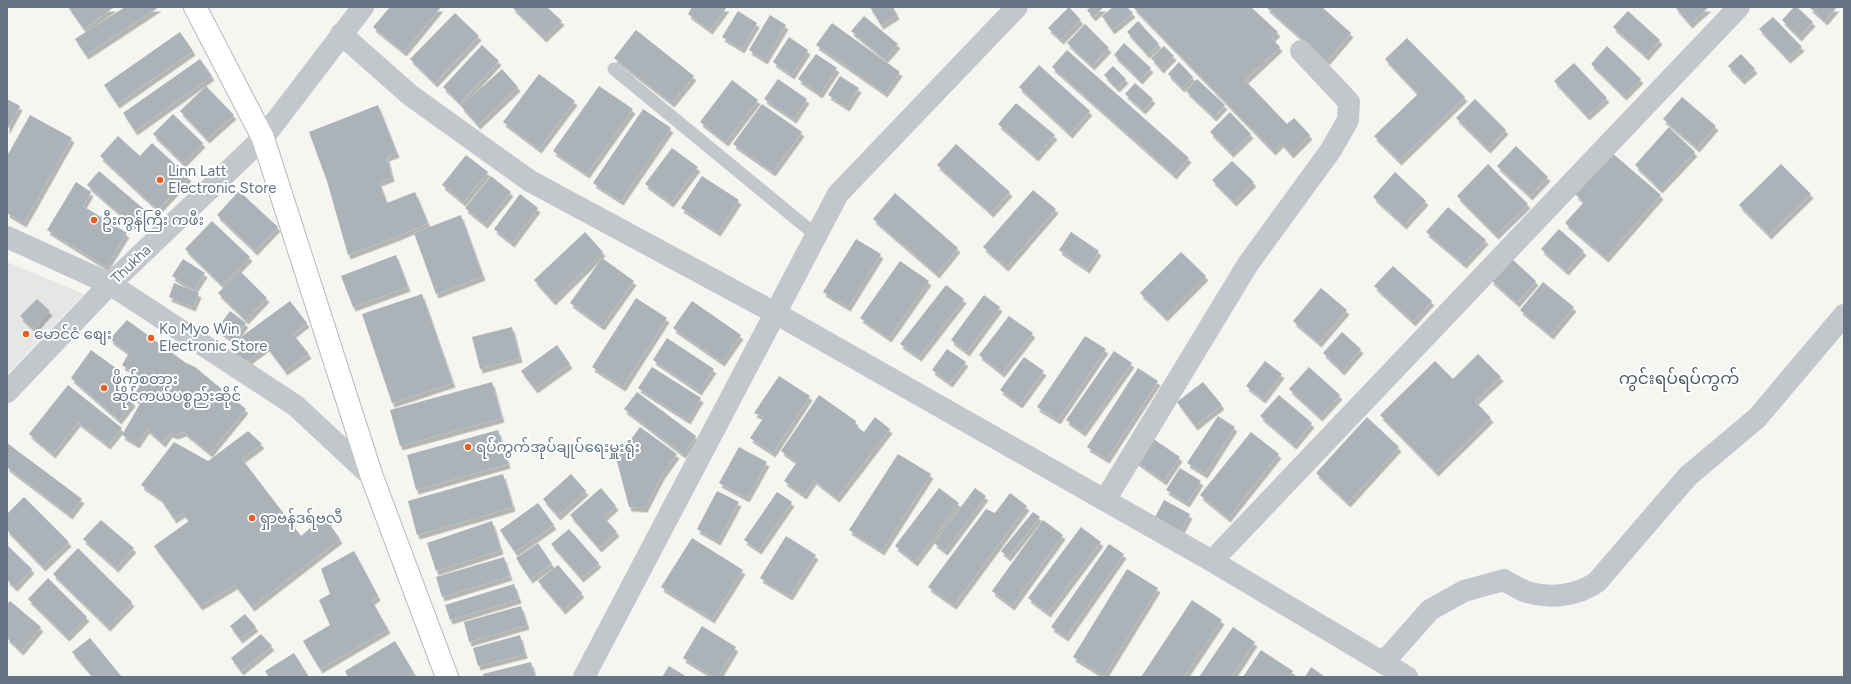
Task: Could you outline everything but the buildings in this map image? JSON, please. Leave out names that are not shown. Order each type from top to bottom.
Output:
[{"type":"main road","points":[[195,7],[263,138],[372,477],[446,677]]},
{"type":"street","name":"Thukha","points":[[7,392],[110,284],[263,138],[363,7]]},
{"type":"street","points":[[584,677],[777,314],[838,194],[1017,7]]},
{"type":"street","points":[[1212,561],[1739,7]]},
{"type":"street","points":[[341,34],[410,96],[530,181],[777,314],[1212,561],[1407,677]]},
{"type":"street","points":[[1105,500],[1248,264],[1331,150],[1348,120],[1349,102],[1301,50]]},
{"type":"street","points":[[7,237],[110,284],[296,406],[372,477]]},
{"type":"street","points":[[1383,663],[1430,610],[1464,591],[1504,580],[1526,592],[1556,596],[1586,590],[1597,582],[1688,476],[1757,418],[1844,315]]},
{"type":"lane","points":[[614,69],[816,236]]},
{"type":"shaded area","name":"မောင်ငံ စျေး","points":[[7,262],[84,294],[7,374]]},
{"type":"place","name":"Linn Latt Electronic Store","points":[[160,180]]},
{"type":"place","name":"ဦးကွန်ကြီး ကဖီး","points":[[94,220]]},
{"type":"place","name":"မောင်ငံ စျေး","points":[[26,334]]},
{"type":"place","name":"Ko Myo Win Electronic Store","points":[[151,338]]},
{"type":"place","name":"ဖိုက်စတား ဆိုင်ကယ်ပစ္စည်းဆိုင်","points":[[104,388]]},
{"type":"place","name":"ရပ်ကွက်အုပ်ချုပ်ရေးမှူးရုံး","points":[[468,447]]},
{"type":"place","name":"ရှာဗန်ဒရ်ဗလီ","points":[[252,518]]},
{"type":"district","name":"ကွင်းရပ်ရပ်ကွက်","points":[[1679,378]]}]
